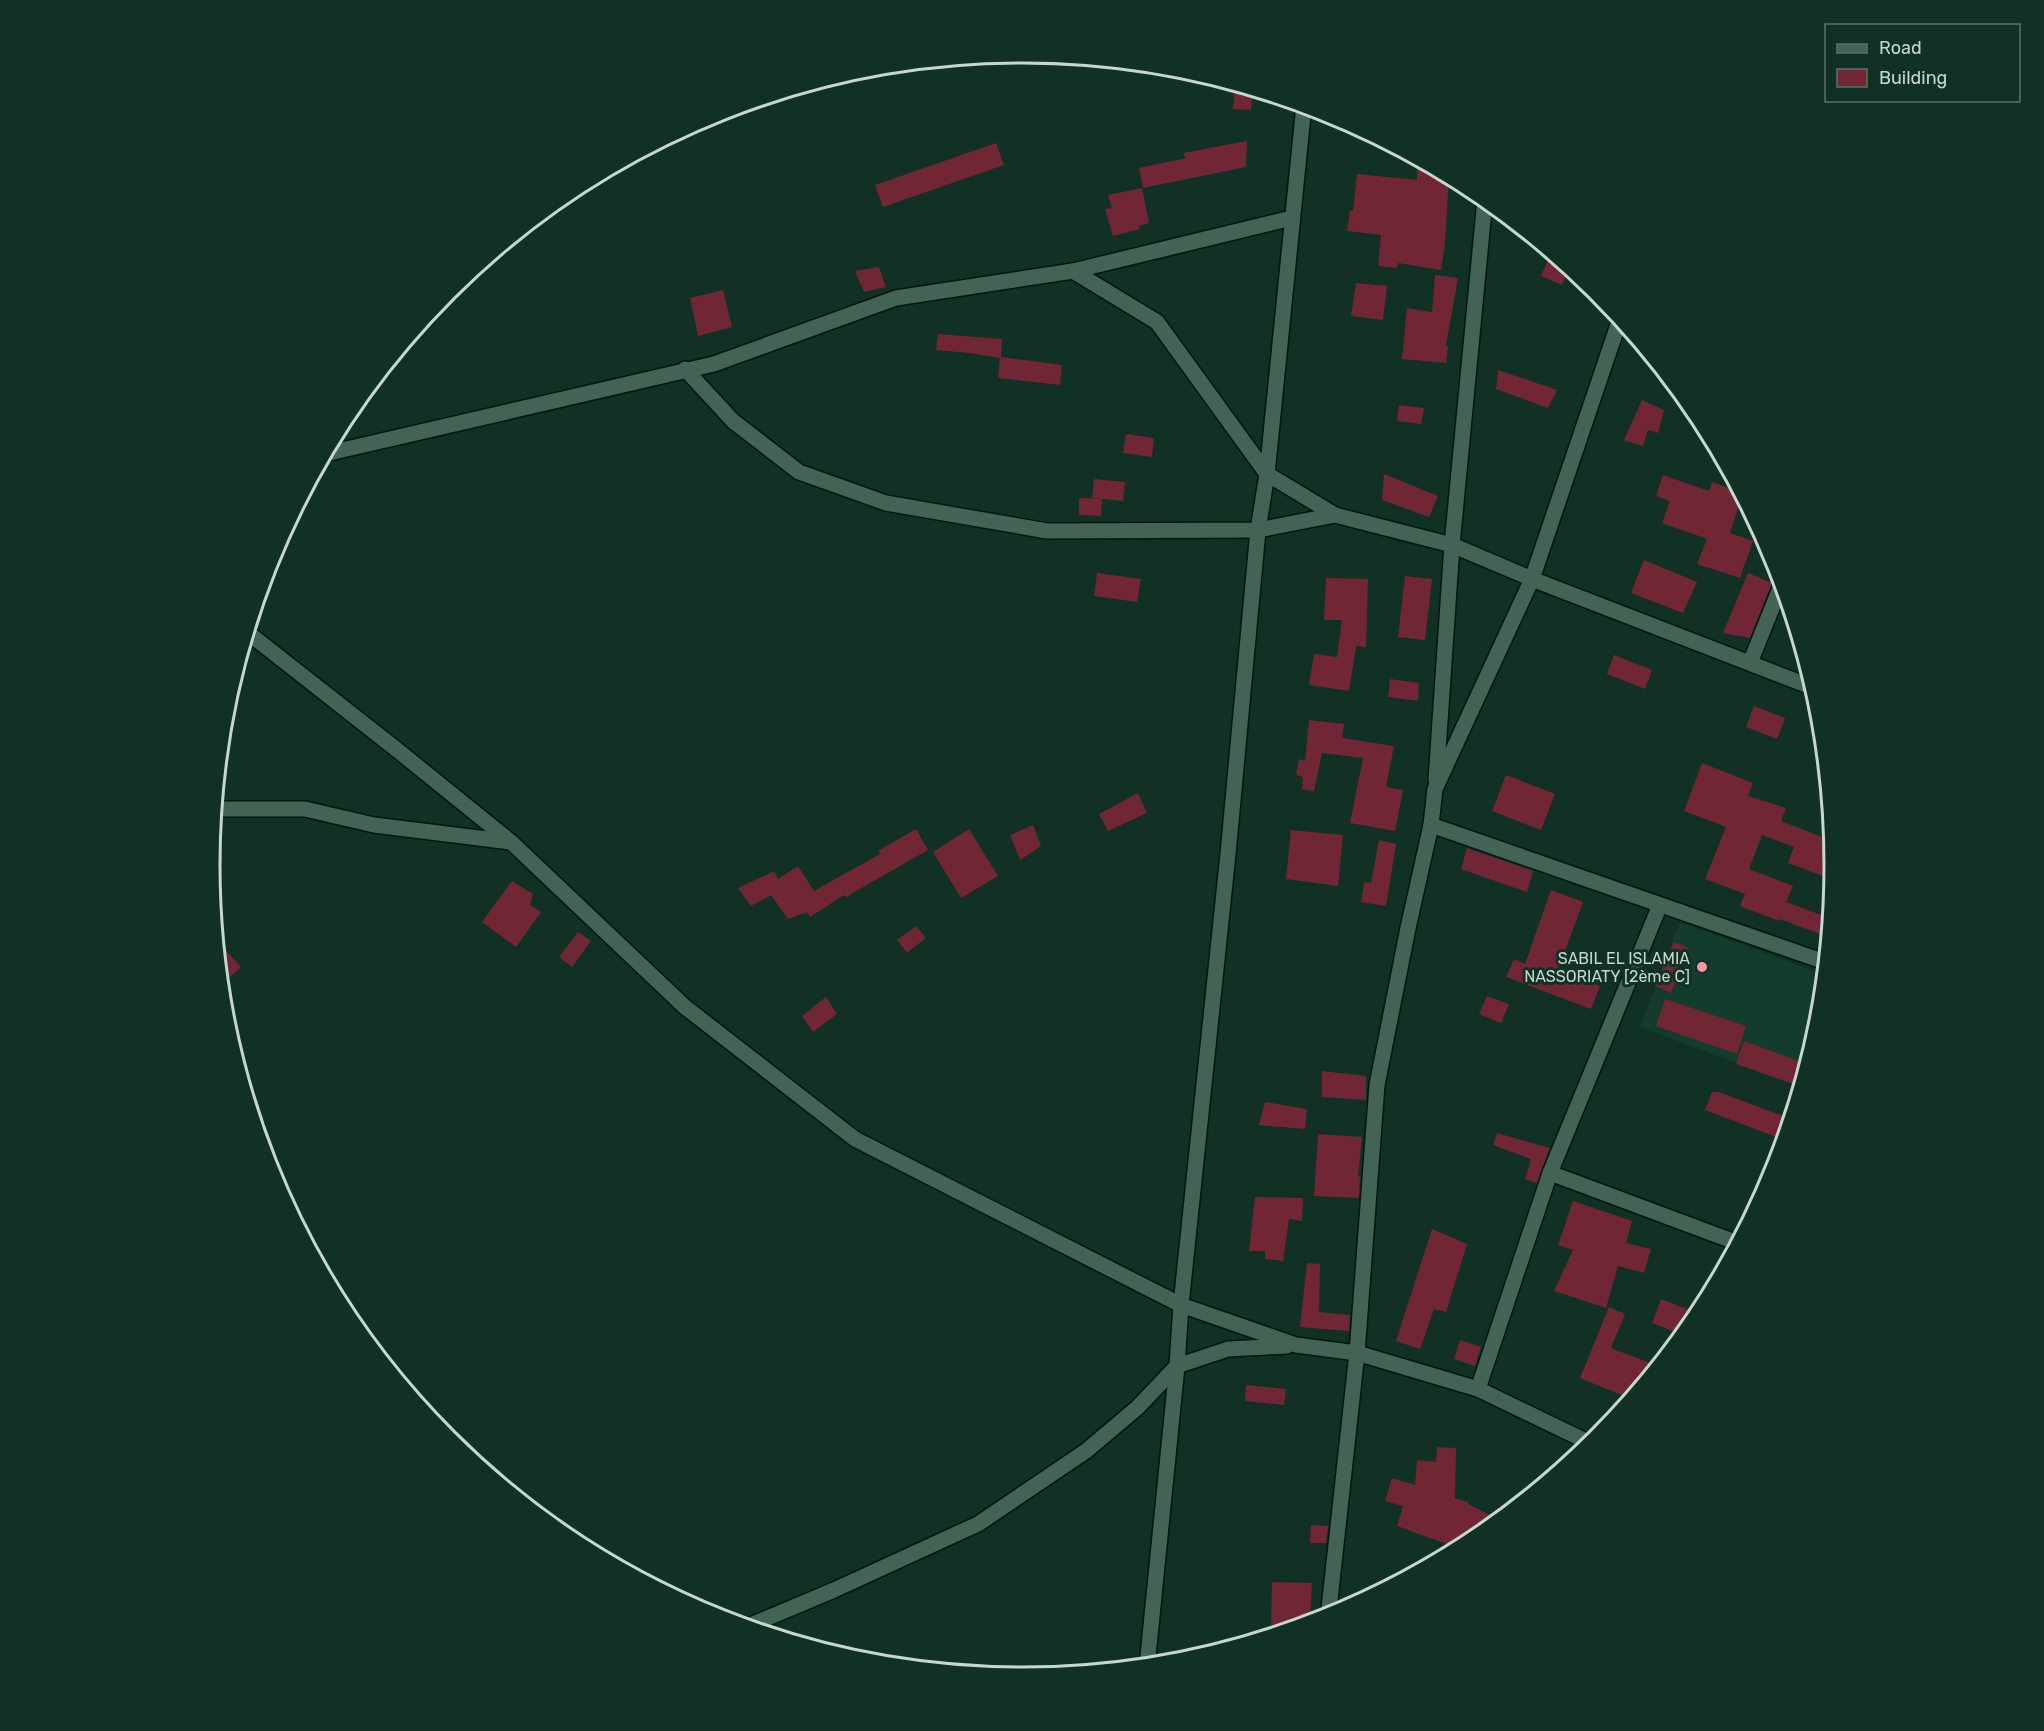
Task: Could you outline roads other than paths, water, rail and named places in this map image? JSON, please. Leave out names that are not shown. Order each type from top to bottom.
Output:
[{"type":"street","points":[[1148,1658],[1258,530],[1267,474],[1303,114]]},
{"type":"street","points":[[1329,1607],[1357,1353],[1377,1084],[1431,825],[1435,789],[1452,545],[1484,210]]},
{"type":"street","points":[[335,452],[714,364],[896,298],[1074,271],[1292,218]]},
{"type":"street","points":[[1074,271],[1158,322],[1267,474],[1335,514],[1452,545],[1532,579],[1803,684]]},
{"type":"street","points":[[1435,789],[1532,579],[1617,328]]},
{"type":"street","points":[[685,369],[733,421],[799,472],[886,503],[1047,531],[1258,530],[1335,514]]},
{"type":"street","points":[[1750,663],[1777,595]]},
{"type":"street","points":[[253,637],[511,842],[685,1007],[855,1139],[1182,1305],[1296,1345]]},
{"type":"street","points":[[221,809],[305,809],[374,825],[511,842]]},
{"type":"street","points":[[1431,825],[1819,960]]},
{"type":"street","points":[[1478,1389],[1550,1173],[1660,905]]},
{"type":"street","points":[[1550,1173],[1731,1240]]},
{"type":"street","points":[[757,1622],[978,1524],[1086,1451],[1137,1408],[1177,1366],[1228,1349],[1296,1345],[1357,1353],[1478,1389],[1583,1439]]},
{"type":"place","name":"SABIL EL ISLAMIA NASSORIATY [2ème C]","points":[[1702,967]]}]
